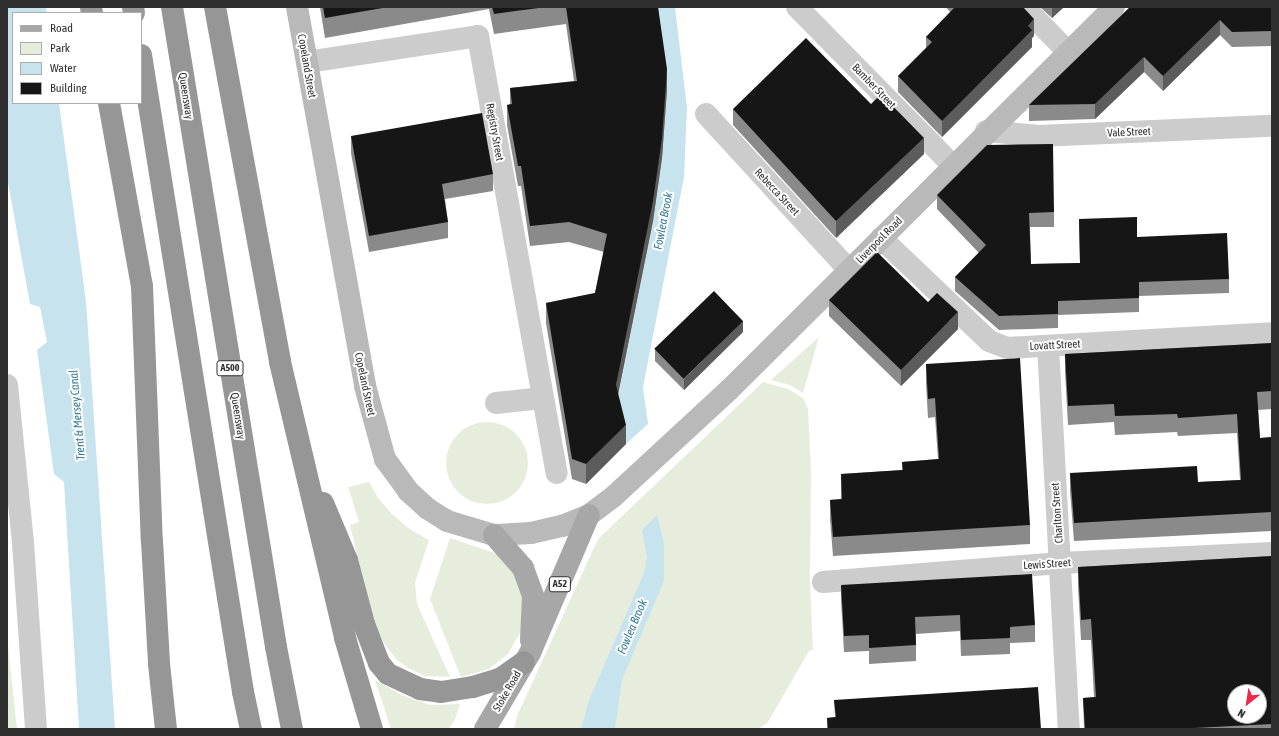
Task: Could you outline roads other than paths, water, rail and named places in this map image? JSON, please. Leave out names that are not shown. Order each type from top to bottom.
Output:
[{"type":"highway","name":"Queensway","points":[[172,7],[276,647],[292,729]]},
{"type":"highway","points":[[215,7],[278,354],[344,638],[372,729]]},
{"type":"highway","points":[[142,61],[241,684],[251,729]]},
{"type":"highway","points":[[109,104],[142,286],[152,541],[159,664],[166,729]]},
{"type":"highway","points":[[298,445],[347,560],[364,624],[379,663],[388,674],[420,689],[441,692],[473,687],[500,679],[527,658]]},
{"type":"main road","name":"A52","points":[[527,658],[589,515]]},
{"type":"main road","name":"A52","points":[[494,534],[524,568],[533,596],[527,658]]},
{"type":"main road","name":"Stoke Road","points":[[485,729],[527,658]]},
{"type":"street","name":"Copeland Street","points":[[297,7],[365,386],[385,459],[408,491],[428,509],[446,521],[494,534],[531,533],[562,526],[589,515],[613,497],[642,470]]},
{"type":"street","name":"Bamber Street","points":[[797,7],[952,165]]},
{"type":"street","points":[[1024,7],[1068,52]]},
{"type":"street","name":"Liverpool Road","points":[[642,470],[729,390],[986,131],[1114,7]]},
{"type":"street","name":"Registry Street","points":[[307,62],[478,36],[542,398],[557,473]]},
{"type":"street","name":"Rebecca Street","points":[[706,114],[849,270]]},
{"type":"street","name":"Vale Street","points":[[986,131],[1039,136],[1272,126]]},
{"type":"street","name":"Lovatt Street","points":[[881,238],[989,341],[1007,348],[1272,333]]},
{"type":"street","name":"Charlton Street","points":[[1048,346],[1069,729]]},
{"type":"street","points":[[7,385],[23,543],[36,729]]},
{"type":"street","points":[[496,403],[542,398]]},
{"type":"street","name":"Lewis Street","points":[[823,582],[1060,563],[1272,553]]},
{"type":"water","name":"Trent & Mersey Canal","points":[[7,7],[46,7],[47,12],[12,12],[12,104],[59,104],[86,301],[115,729],[79,729],[64,482],[54,474],[37,350],[47,342],[40,307],[30,304],[7,177]]},
{"type":"water","name":"Fowlea Brook","points":[[656,7],[675,7],[687,108],[684,177],[643,387],[648,424],[626,444],[618,416],[619,392],[653,221],[662,158]]},
{"type":"water","name":"Fowlea Brook","points":[[657,515],[664,543],[664,581],[622,680],[615,729],[581,729],[589,700],[644,573],[647,557],[642,530]]}]
